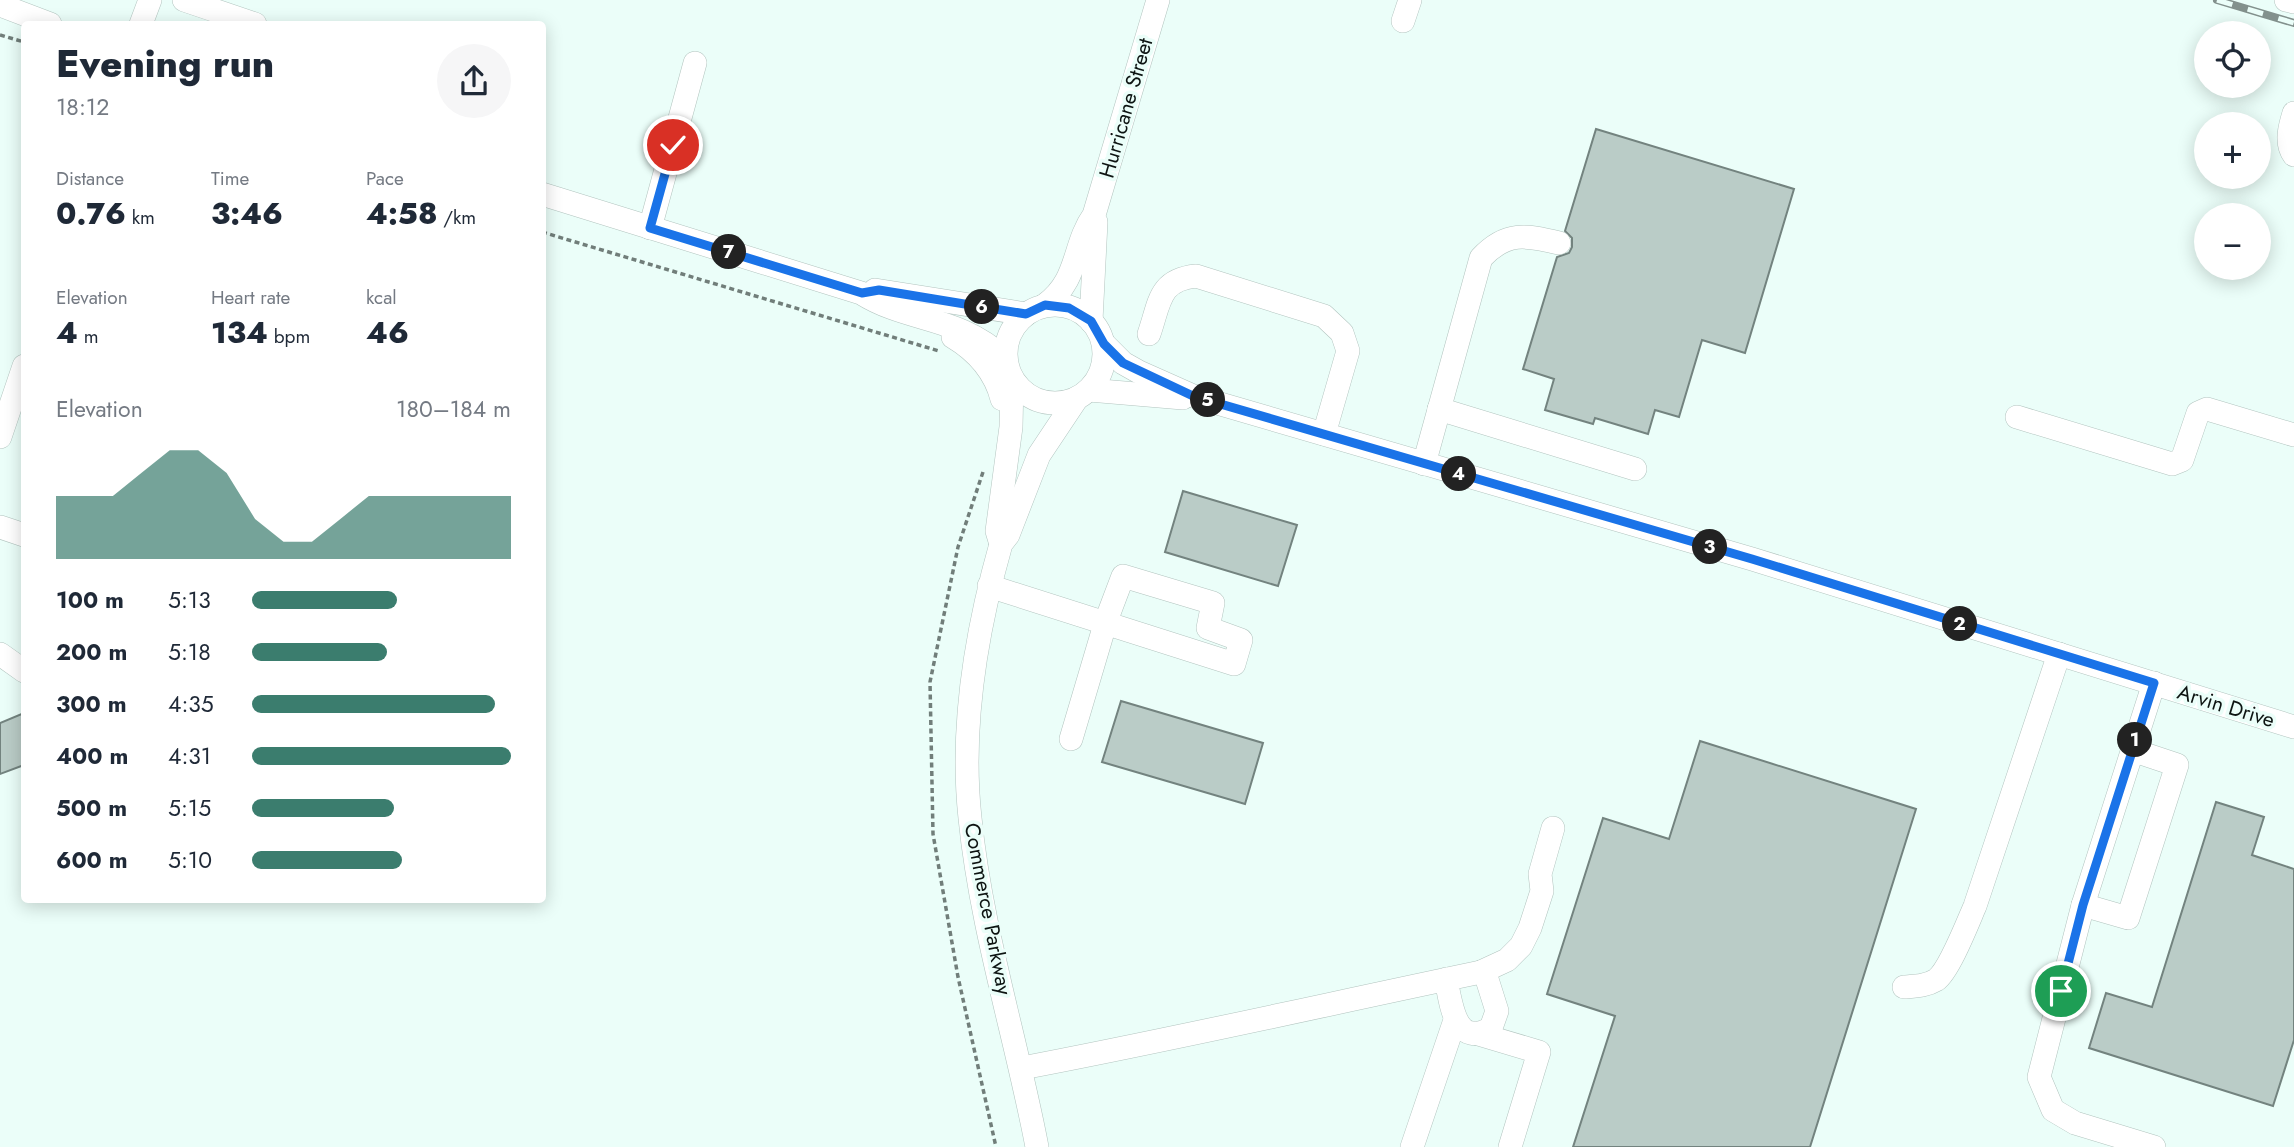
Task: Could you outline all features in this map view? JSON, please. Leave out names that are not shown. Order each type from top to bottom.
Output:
[{"type":"street","points":[[142,21],[150,0]]},
{"type":"street","points":[[184,0],[246,21]]},
{"type":"street","name":"Hurricane Street","points":[[1035,309],[1058,295],[1067,284],[1087,225],[1094,215],[1158,0]]},
{"type":"street","points":[[2286,0],[2294,2]]},
{"type":"street","points":[[0,5],[42,21]]},
{"type":"street","points":[[650,228],[695,63]]},
{"type":"street","points":[[2294,113],[2289,129],[2290,150],[2294,155]]},
{"type":"street","points":[[546,195],[862,293],[876,303],[969,332],[1004,358],[1012,380]]},
{"type":"street","name":"Hurricane Street","points":[[1091,321],[1097,228],[1094,215]]},
{"type":"street","points":[[1424,464],[1481,258],[1495,243],[1516,237],[1536,237],[1559,243]]},
{"type":"street","points":[[1149,334],[1164,290],[1179,278],[1196,276],[1324,316],[1342,333],[1348,351],[1324,434]]},
{"type":"street","points":[[862,293],[879,290],[1035,309],[1069,308],[1091,321]]},
{"type":"street","points":[[1004,358],[1011,334],[1035,309]]},
{"type":"street","points":[[918,315],[958,340],[988,367],[998,384],[1011,427]]},
{"type":"street","name":"Arvin Drive","points":[[1091,321],[1104,344],[1123,363],[1193,396],[1752,559],[2294,727]]},
{"type":"street","points":[[1083,394],[1102,369],[1104,344]]},
{"type":"street","points":[[0,438],[21,375]]},
{"type":"street","name":"Arvin Drive","points":[[1012,380],[1033,398],[1057,403],[1083,394],[1178,399],[1193,396]]},
{"type":"street","name":"Commerce Parkway","points":[[1012,380],[1011,427],[997,531],[1000,544],[975,652],[967,772],[969,817],[978,880],[1022,1069],[1037,1147]]},
{"type":"street","name":"Commerce Parkway","points":[[1000,544],[1009,535],[1039,455],[1083,394]]},
{"type":"street","points":[[1440,409],[1634,469]]},
{"type":"street","points":[[2017,417],[2172,464],[2182,460],[2198,413],[2207,409],[2294,435]]},
{"type":"street","points":[[0,527],[21,534]]},
{"type":"street","points":[[989,586],[1106,621],[1234,664],[1241,640],[1208,628],[1213,603],[1123,576],[1106,621],[1071,739]]},
{"type":"street","points":[[0,654],[21,669]]},
{"type":"street","points":[[1904,987],[1925,986],[1940,978],[1960,941],[1976,906],[2059,654]]},
{"type":"street","points":[[2154,683],[2083,905],[2039,1077],[2053,1110],[2075,1123],[2154,1147]]},
{"type":"street","points":[[2083,905],[2127,918],[2177,765],[2132,750]]},
{"type":"street","points":[[1022,1069],[1481,972],[1507,960],[1521,946],[1542,891],[1540,874],[1553,828]]},
{"type":"street","points":[[1475,1033],[1492,1028],[1497,1011],[1486,976],[1481,972]]},
{"type":"street","points":[[1446,979],[1455,1020],[1465,1031],[1539,1052],[1510,1147]]},
{"type":"street","points":[[1412,1147],[1455,1020]]},
{"type":"path","points":[[0,35],[21,41]]},
{"type":"path","points":[[546,233],[941,351]]},
{"type":"path","points":[[984,469],[958,547],[930,682],[933,834],[958,977],[996,1147]]},
{"type":"building","points":[[1596,129],[1794,189],[1745,353],[1702,340],[1679,417],[1655,410],[1648,434],[1595,418],[1593,424],[1545,410],[1554,379],[1523,369],[1557,257],[1569,253],[1572,247],[1572,238],[1565,231]]},
{"type":"building","points":[[1183,491],[1297,525],[1278,586],[1165,552]]},
{"type":"building","points":[[1121,701],[1263,743],[1245,804],[1102,762]]},
{"type":"building","points":[[21,714],[21,766],[0,774],[0,723]]},
{"type":"building","points":[[1700,741],[1916,809],[1810,1147],[1573,1147],[1615,1016],[1547,994],[1603,818],[1669,839]]},
{"type":"building","points":[[2216,802],[2264,817],[2252,855],[2294,869],[2294,1040],[2273,1106],[2089,1048],[2106,993],[2152,1007]]},
{"type":"railway","points":[[2217,0],[2294,23]]},
{"type":"route","points":[[673,145],[650,228],[862,293],[879,290],[1026,314],[1045,305],[1069,308],[1091,321],[1104,344],[1123,363],[1193,396],[1752,559],[2154,683],[2083,905],[2061,991]]}]
